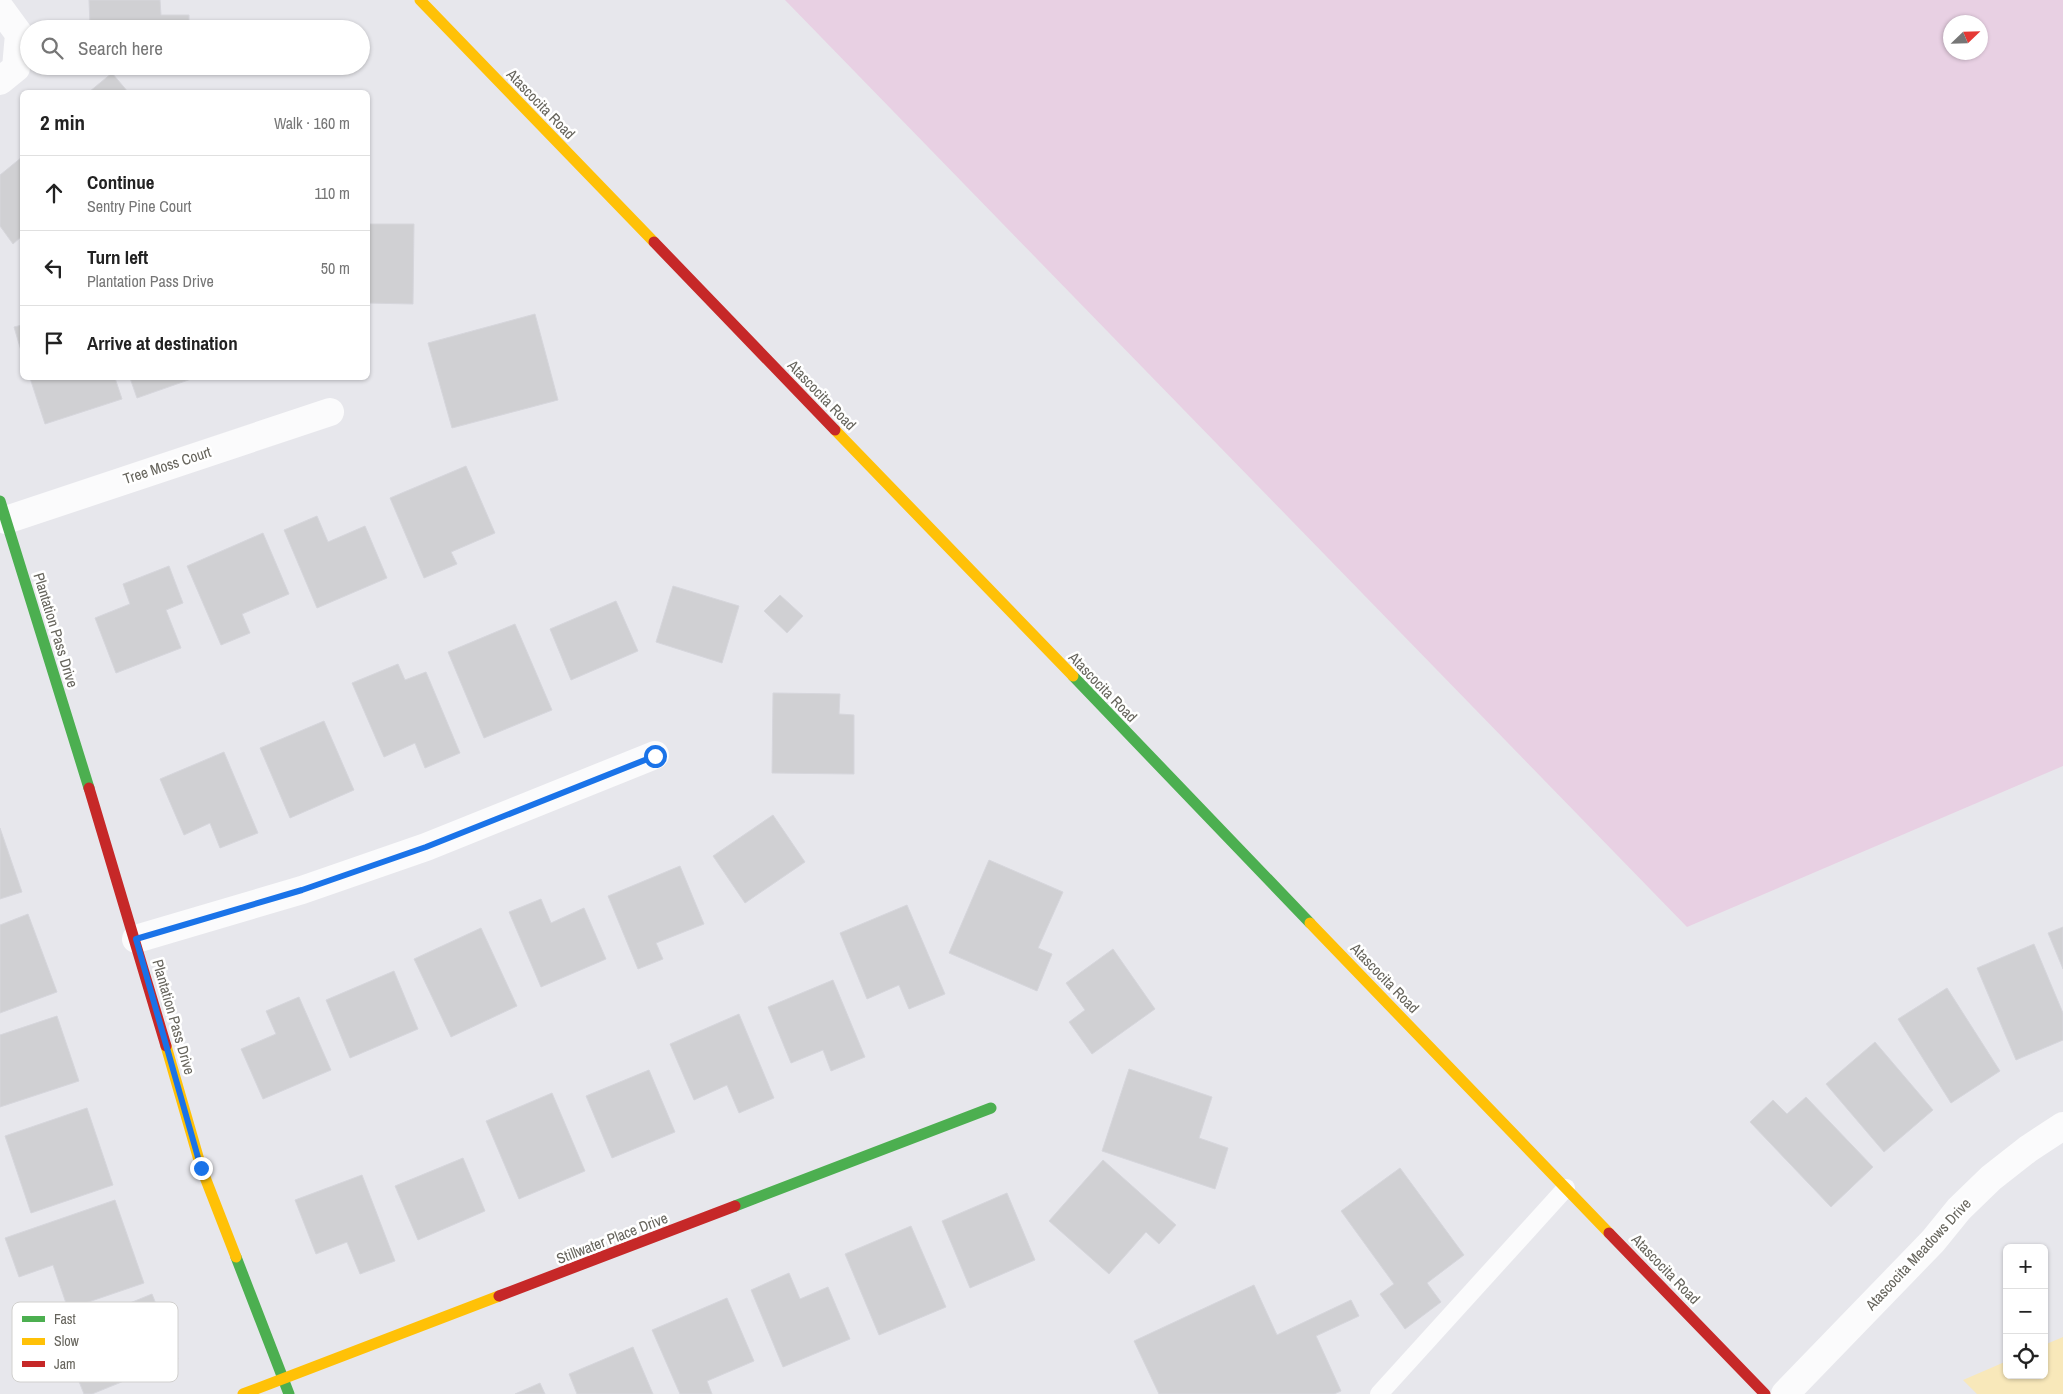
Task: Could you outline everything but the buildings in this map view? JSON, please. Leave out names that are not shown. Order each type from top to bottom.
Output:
[{"type":"main road","name":"Atascocita Road","points":[[420,0],[1766,1394]]},
{"type":"main road","name":"Plantation Pass Drive","points":[[3,510],[136,939],[201,1168],[289,1394]]},
{"type":"main road","name":"Stillwater Place Drive","points":[[243,1394],[284,1380],[991,1108]]},
{"type":"street","points":[[0,8],[19,34],[16,68],[0,81]]},
{"type":"street","name":"Tree Moss Court","points":[[3,510],[330,412]]},
{"type":"street","points":[[136,939],[302,890],[426,847],[655,756]]},
{"type":"street","name":"Atascocita Meadows Drive","points":[[1785,1394],[1933,1241],[1959,1209],[1991,1178],[2063,1126]]},
{"type":"lane","points":[[1379,1394],[1566,1188]]},
{"type":"shaded area","points":[[785,0],[2063,0],[2063,766],[1687,927]]},
{"type":"shaded area","points":[[2063,1337],[2063,1394],[1977,1394],[1963,1380],[2003,1363],[2003,1379],[2048,1379],[2048,1343]]},
{"type":"traffic: fast","points":[[0,501],[89,788]]},
{"type":"traffic: fast","points":[[1073,676],[1310,923]]},
{"type":"traffic: fast","points":[[735,1206],[991,1108]]},
{"type":"traffic: fast","points":[[236,1257],[289,1394]]},
{"type":"traffic: slow","points":[[420,0],[654,242]]},
{"type":"traffic: slow","points":[[835,430],[1073,676]]},
{"type":"traffic: slow","points":[[1310,923],[1609,1233]]},
{"type":"traffic: slow","points":[[166,1046],[201,1167],[236,1257]]},
{"type":"traffic: slow","points":[[243,1394],[499,1296]]},
{"type":"traffic: jam","points":[[654,242],[835,430]]},
{"type":"traffic: jam","points":[[89,788],[166,1046]]},
{"type":"traffic: jam","points":[[499,1296],[735,1206]]},
{"type":"traffic: jam","points":[[1609,1233],[1765,1394]]},
{"type":"route","points":[[201,1168],[136,939],[302,890],[426,847],[655,756]]}]
